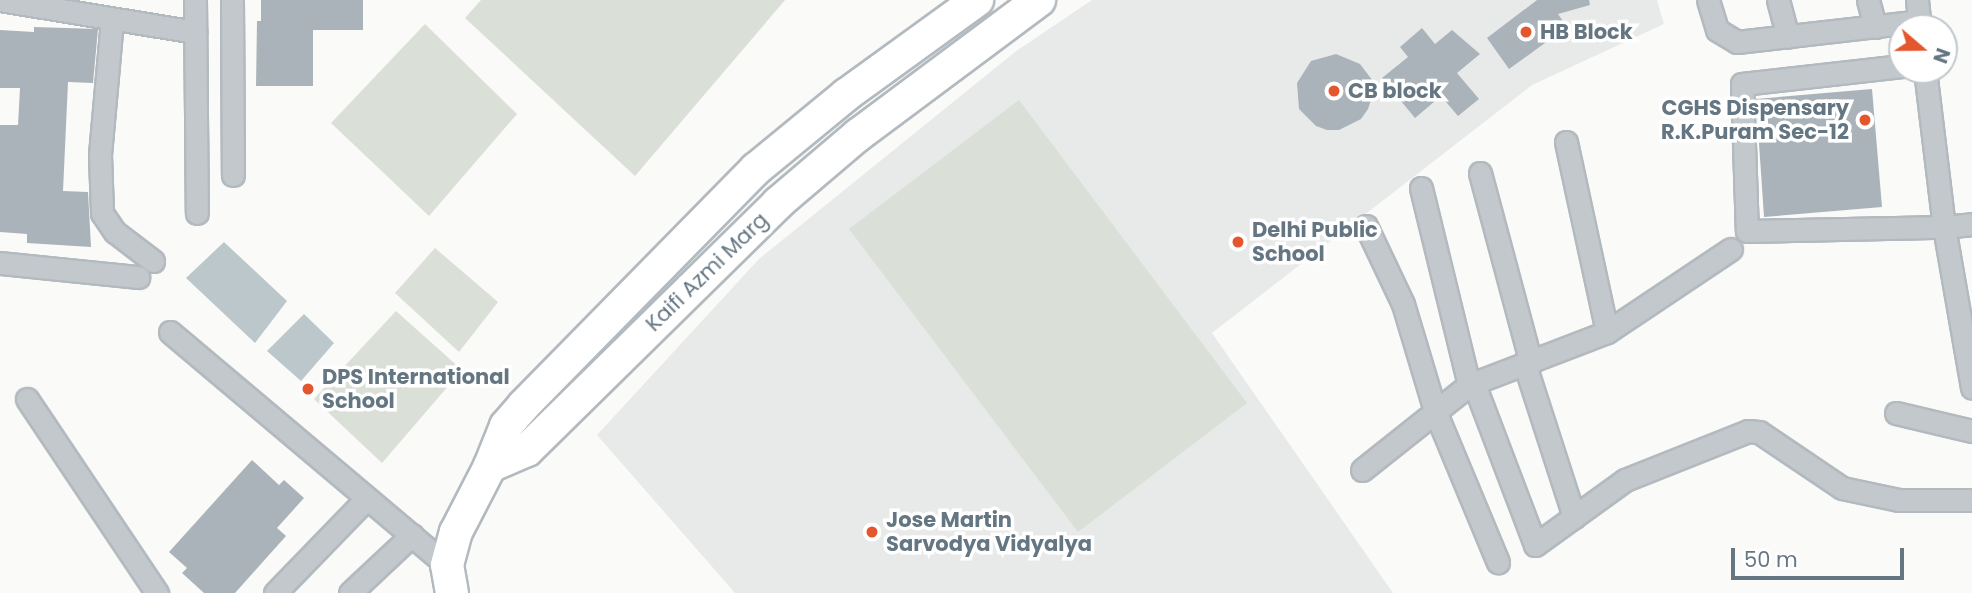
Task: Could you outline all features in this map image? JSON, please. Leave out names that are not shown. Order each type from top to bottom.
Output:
[{"type":"street","points":[[0,0],[195,32]]},
{"type":"street","points":[[195,0],[197,213]]},
{"type":"street","points":[[232,0],[233,175]]},
{"type":"street","points":[[449,579],[456,532],[490,466],[506,426],[532,396],[756,169],[846,95],[977,0]]},
{"type":"street","name":"Kaifi Azmi Marg","points":[[490,466],[527,450],[778,203],[858,135],[1039,0]]},
{"type":"street","points":[[1708,0],[1717,30],[1737,42],[1888,24]]},
{"type":"street","points":[[1778,0],[1788,37]]},
{"type":"street","points":[[1868,0],[1875,27]]},
{"type":"street","points":[[112,20],[100,155],[102,214],[115,232],[153,261]]},
{"type":"street","points":[[1888,68],[1742,84],[1747,231],[1944,227],[1972,224]]},
{"type":"street","points":[[1927,84],[1944,227],[1972,388]]},
{"type":"street","points":[[1566,142],[1607,332]]},
{"type":"street","points":[[1480,173],[1528,364],[1574,517]]},
{"type":"street","points":[[1421,188],[1472,384],[1535,545],[1625,480],[1748,431],[1759,432],[1842,488],[1899,500],[1972,500]]},
{"type":"street","points":[[1366,226],[1404,304],[1435,411],[1498,562]]},
{"type":"street","points":[[1362,470],[1472,384],[1607,332],[1731,249]]},
{"type":"street","points":[[0,263],[138,277]]},
{"type":"street","points":[[170,332],[412,534],[449,579]]},
{"type":"street","points":[[27,399],[157,593]]},
{"type":"street","points":[[1896,413],[1972,431]]},
{"type":"street","points":[[275,593],[367,498]]},
{"type":"street","points":[[350,593],[412,534]]},
{"type":"shaded area","points":[[481,0],[785,0],[635,176],[465,18]]},
{"type":"shaded area","points":[[1092,0],[1657,0],[1664,24],[1532,85],[1212,333],[1393,593],[735,593],[597,435],[759,259],[1015,52]]},
{"type":"shaded area","points":[[425,24],[517,114],[429,216],[331,123]]},
{"type":"shaded area","points":[[1019,100],[1247,403],[1078,532],[849,229]]},
{"type":"shaded area","points":[[224,242],[287,301],[255,343],[186,278]]},
{"type":"shaded area","points":[[435,248],[498,302],[459,352],[395,293]]},
{"type":"shaded area","points":[[396,311],[462,370],[382,463],[314,399]]},
{"type":"shaded area","points":[[304,314],[334,343],[301,381],[267,351]]},
{"type":"building","points":[[261,0],[363,0],[363,30],[313,30],[313,86],[256,86],[257,21],[261,21]]},
{"type":"building","name":"HB Block","points":[[1537,0],[1589,0],[1590,5],[1558,14],[1567,27],[1509,69],[1487,38]]},
{"type":"building","points":[[34,27],[98,29],[93,83],[68,82],[63,191],[88,192],[91,247],[27,243],[27,234],[0,232],[0,125],[18,125],[20,88],[0,88],[0,30],[34,32]]},
{"type":"building","points":[[1422,28],[1435,44],[1452,30],[1480,54],[1457,73],[1479,99],[1458,116],[1441,96],[1415,118],[1382,78],[1408,57],[1400,47]]},
{"type":"building","name":"CB block","points":[[1336,54],[1360,64],[1376,85],[1368,109],[1361,119],[1339,130],[1327,130],[1316,126],[1299,109],[1297,83],[1311,61]]},
{"type":"building","points":[[1872,89],[1882,207],[1764,217],[1756,99]]},
{"type":"building","points":[[252,460],[279,485],[284,480],[304,498],[277,528],[286,536],[235,593],[204,593],[182,573],[187,568],[169,552]]},
{"type":"place","name":"HB Block","points":[[1526,32]]},
{"type":"place","name":"CB block","points":[[1334,91]]},
{"type":"place","name":"CGHS Dispensary R.K.Puram Sec-12","points":[[1865,120]]},
{"type":"place","name":"Delhi Public School","points":[[1238,242]]},
{"type":"place","name":"DPS International School","points":[[308,389]]},
{"type":"place","name":"Jose Martin Sarvodya Vidyalya","points":[[872,532]]}]
